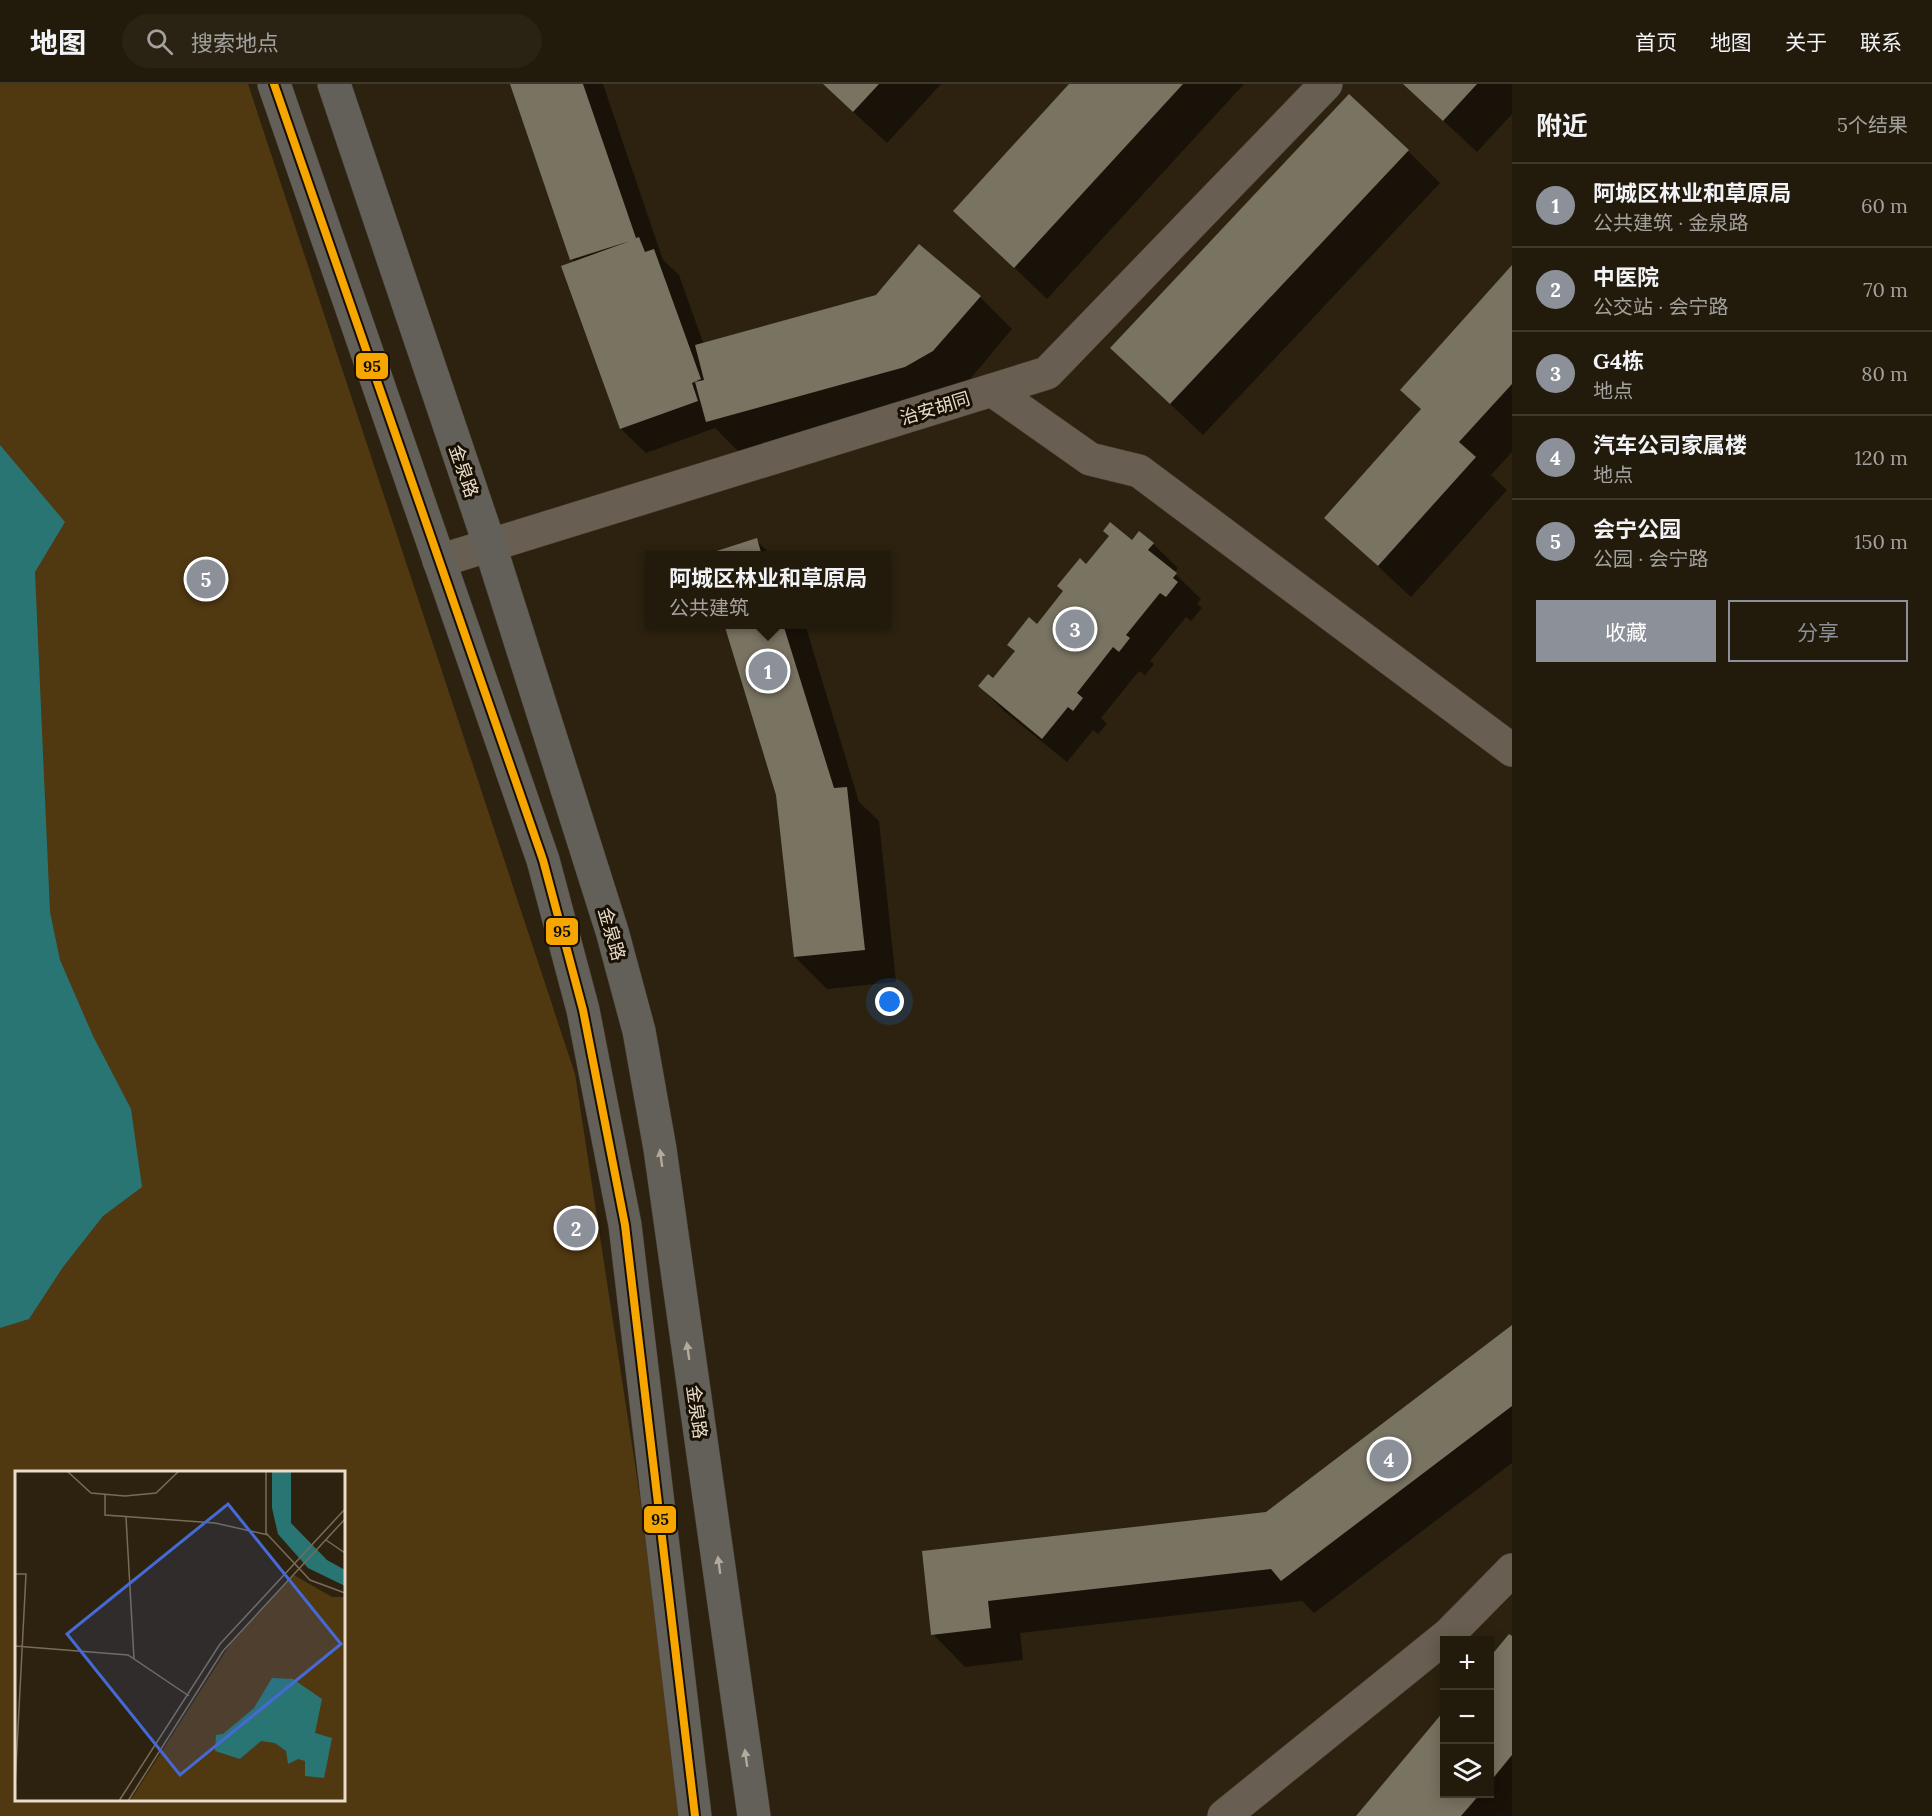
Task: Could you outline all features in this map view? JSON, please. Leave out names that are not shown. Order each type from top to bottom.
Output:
[{"type":"main road","points":[[274,84],[543,860],[583,1010],[625,1225],[695,1816]]},
{"type":"main road","name":"金泉路","points":[[334,84],[490,546],[612,931],[639,1031],[660,1149],[754,1816]]},
{"type":"lane","name":"治安胡同","points":[[439,561],[1047,373],[1326,84]]},
{"type":"lane","points":[[992,390],[1090,459],[1139,471],[1512,750]]},
{"type":"lane","points":[[1224,1816],[1449,1634],[1512,1570]]},
{"type":"shaded area","points":[[0,84],[248,84],[575,1074],[689,1816],[0,1816]]},
{"type":"water","points":[[0,445],[65,522],[35,572],[50,912],[60,960],[93,1036],[131,1109],[142,1187],[103,1216],[63,1267],[29,1319],[0,1328]]},
{"type":"building","points":[[510,84],[583,84],[636,238],[639,237],[645,252],[654,249],[701,379],[692,383],[698,401],[620,429],[561,266],[630,241],[570,260]]},
{"type":"building","points":[[823,84],[879,84],[853,112]]},
{"type":"building","points":[[1069,84],[1183,84],[1014,268],[953,211]]},
{"type":"building","points":[[1403,84],[1477,84],[1443,121]]},
{"type":"building","points":[[1349,94],[1409,150],[1170,404],[1110,348]]},
{"type":"building","points":[[919,244],[981,296],[933,351],[905,367],[706,422],[695,382],[704,380],[695,345],[876,295]]},
{"type":"building","points":[[1512,265],[1512,384],[1459,442],[1476,457],[1378,566],[1324,518],[1421,409],[1400,390]]},
{"type":"building","points":[[1110,522],[1132,540],[1139,531],[1154,543],[1148,550],[1177,573],[1173,578],[1178,582],[1166,597],[1160,593],[1126,635],[1130,638],[1119,652],[1113,647],[1077,693],[1083,698],[1073,711],[1068,707],[1042,739],[978,686],[988,674],[993,678],[1015,651],[1007,645],[1029,617],[1037,624],[1063,591],[1057,586],[1080,558],[1086,564],[1109,536],[1103,531]]},
{"type":"building","points":[[757,538],[761,551],[716,551]]},
{"type":"building","points":[[726,629],[785,629],[834,788],[847,787],[865,950],[794,957],[776,795]]},
{"type":"building","points":[[1512,1325],[1512,1406],[1281,1581],[1271,1569],[988,1601],[991,1628],[931,1635],[922,1551],[1266,1512]]},
{"type":"building","points":[[1509,1634],[1512,1636],[1512,1755],[1494,1777],[1494,1690],[1494,1652]]},
{"type":"building","points":[[1440,1716],[1440,1798],[1477,1798],[1461,1816],[1356,1816]]},
{"type":"transit line","name":"95","points":[[274,84],[543,860],[583,1010],[625,1225],[695,1816]]},
{"type":"place","name":"会宁公园","points":[[206,579]]},
{"type":"place","name":"G4栋","points":[[1075,629]]},
{"type":"place","name":"阿城区林业和草原局","points":[[768,671]]},
{"type":"place","name":"中医院","points":[[576,1228]]},
{"type":"place","name":"汽车公司家属楼","points":[[1389,1459]]}]
